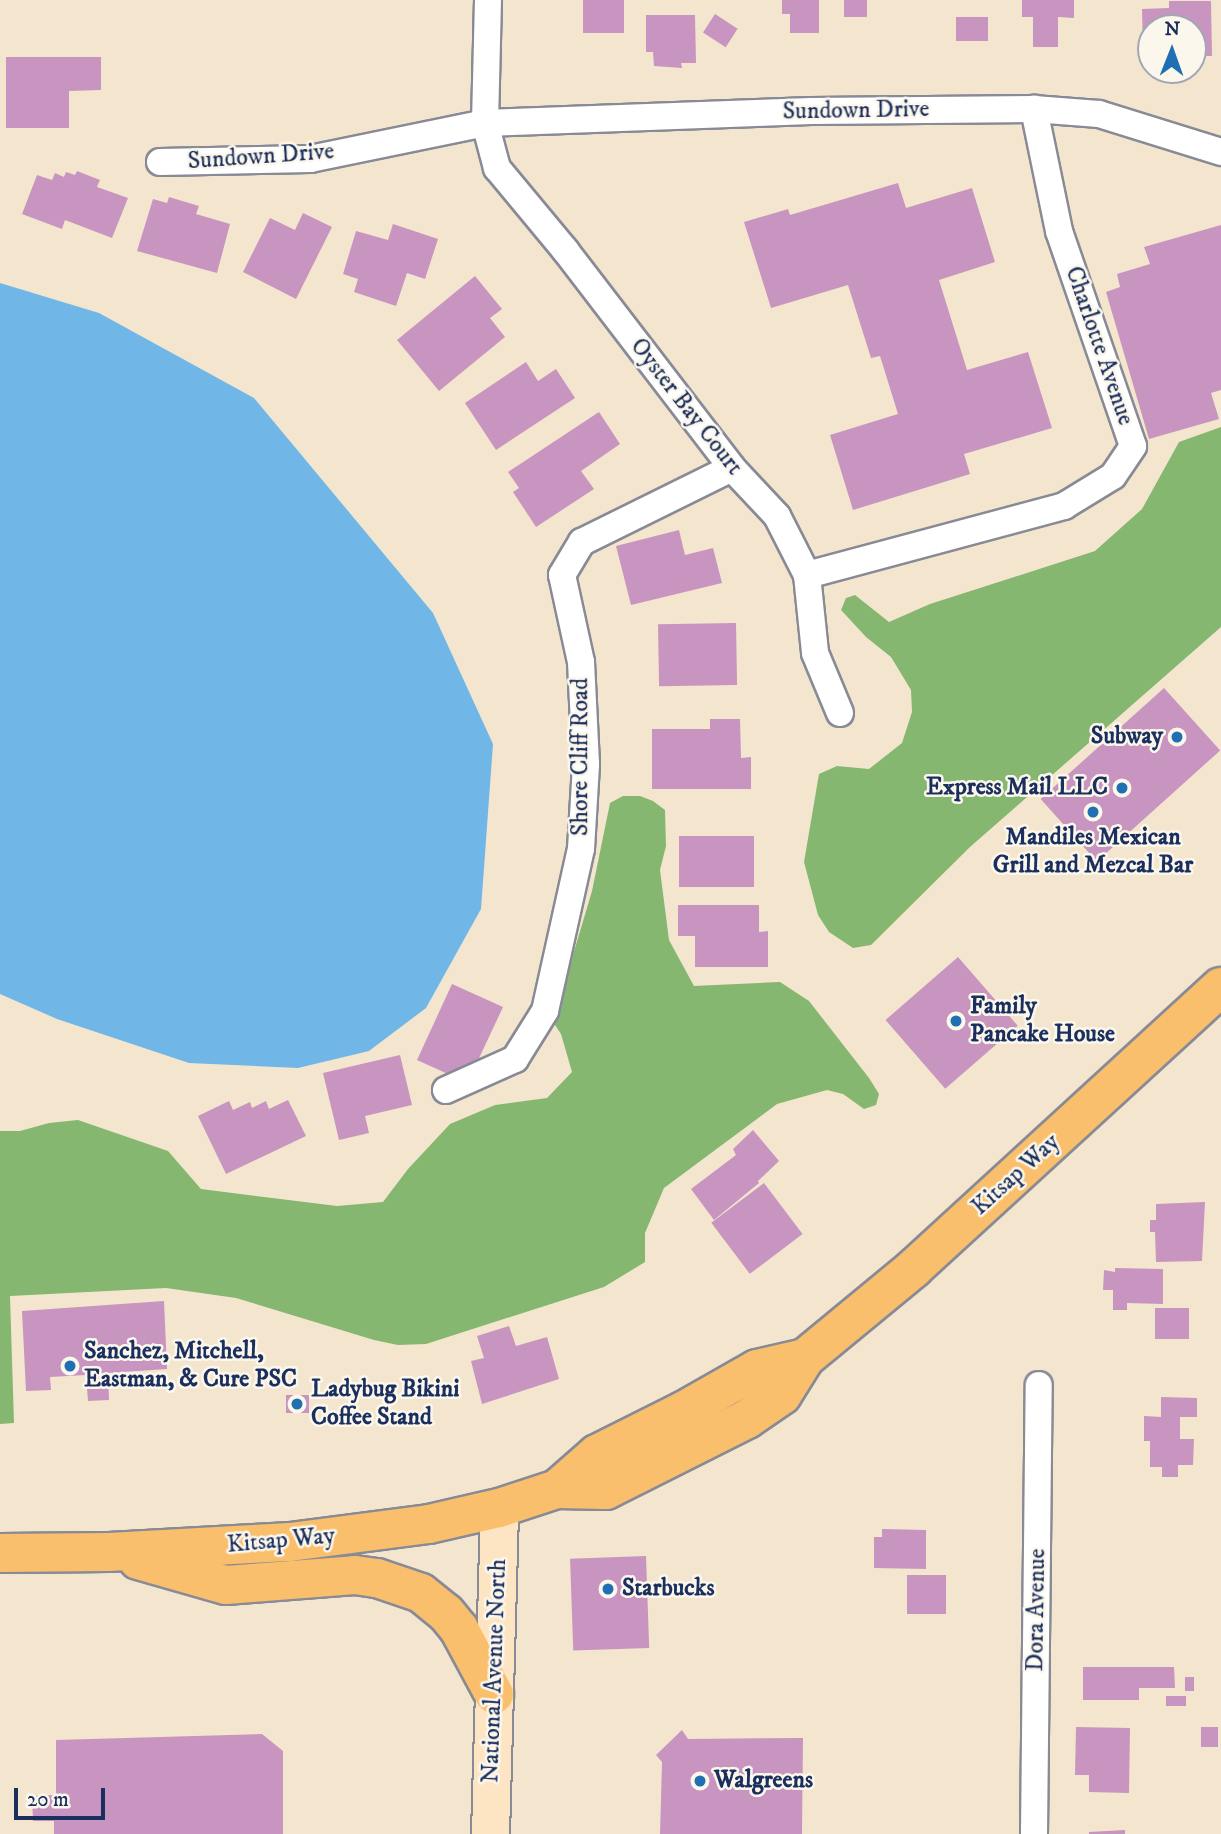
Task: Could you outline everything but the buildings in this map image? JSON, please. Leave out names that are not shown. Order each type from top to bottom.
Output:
[{"type":"main road","name":"Kitsap Way","points":[[0,1553],[109,1552],[290,1542],[429,1524],[499,1508],[557,1489],[606,1490],[689,1451],[747,1419],[782,1395],[805,1358],[914,1268],[1221,987]]},
{"type":"main road","name":"National Avenue North","points":[[490,1834],[499,1508]]},
{"type":"main road","points":[[109,1552],[226,1586],[355,1575],[377,1578],[421,1593],[446,1613],[459,1629],[494,1694]]},
{"type":"street","points":[[485,123],[488,0]]},
{"type":"street","name":"Sundown Drive","points":[[160,162],[310,159],[485,123],[811,111],[1034,109],[1099,114],[1221,152]]},
{"type":"street","name":"Charlotte Avenue","points":[[807,575],[1064,506],[1113,476],[1133,446],[1059,231],[1034,109]]},
{"type":"street","name":"Oyster Bay Court","points":[[485,123],[497,168],[565,250],[732,468],[777,516],[807,575],[815,653],[840,713]]},
{"type":"street","name":"Shore Cliff Road","points":[[446,1090],[516,1059],[545,1012],[581,849],[586,764],[580,662],[562,575],[582,542],[732,468]]},
{"type":"street","name":"Dora Avenue","points":[[1034,1834],[1039,1385]]},
{"type":"green space","points":[[1221,427],[1221,627],[970,847],[871,945],[853,948],[829,932],[818,915],[804,862],[819,774],[837,766],[869,769],[902,743],[912,712],[911,690],[891,657],[866,637],[841,610],[846,598],[855,595],[889,622],[930,604],[1095,551],[1142,509],[1179,442]]},
{"type":"green space","points":[[623,796],[640,796],[665,810],[666,846],[660,870],[669,940],[694,986],[780,982],[809,1001],[869,1078],[879,1094],[876,1105],[864,1109],[843,1094],[827,1090],[777,1104],[664,1188],[645,1233],[645,1262],[604,1287],[426,1344],[398,1345],[374,1340],[236,1298],[166,1288],[10,1296],[14,1423],[0,1424],[0,1131],[20,1131],[49,1123],[78,1120],[168,1151],[201,1189],[337,1206],[383,1202],[408,1169],[450,1124],[495,1105],[547,1098],[572,1072],[561,1034],[553,1022],[592,891],[610,803]]},
{"type":"water","points":[[0,283],[99,313],[254,398],[433,613],[493,744],[481,909],[426,1008],[369,1051],[298,1068],[189,1063],[57,1019],[0,994]]},
{"type":"place","name":"Subway","points":[[1177,737]]},
{"type":"place","name":"Express Mail LLC","points":[[1122,788]]},
{"type":"place","name":"Mandiles Mexican Grill and Mezcal Bar","points":[[1093,812]]},
{"type":"place","name":"Family Pancake House","points":[[956,1021]]},
{"type":"place","name":"Sanchez, Mitchell, Eastman, & Cure PSC","points":[[70,1366]]},
{"type":"place","name":"Ladybug Bikini Coffee Stand","points":[[297,1404]]},
{"type":"place","name":"Starbucks","points":[[608,1589]]},
{"type":"place","name":"Walgreens","points":[[700,1781]]}]
